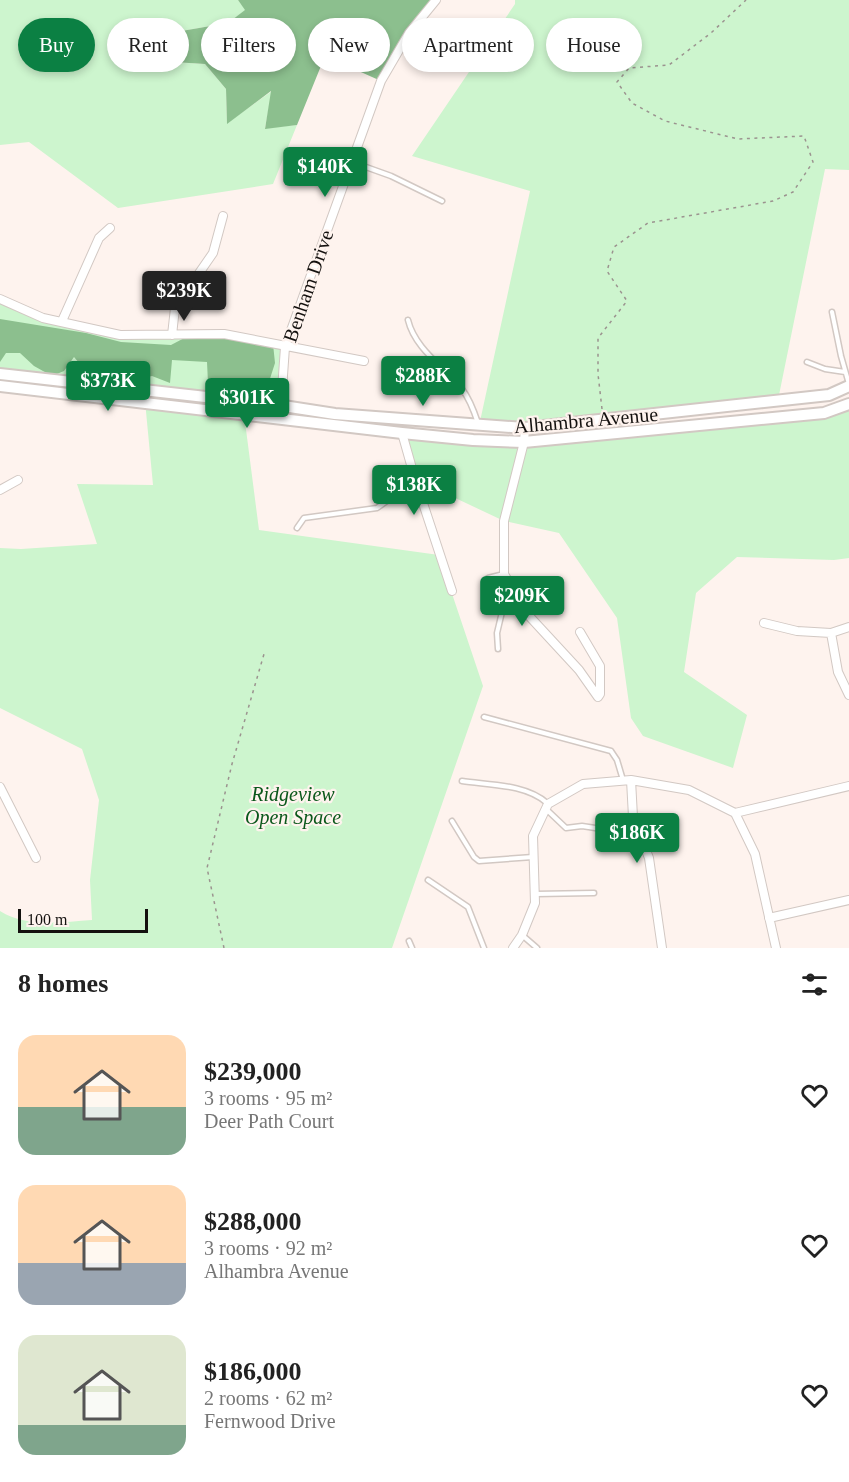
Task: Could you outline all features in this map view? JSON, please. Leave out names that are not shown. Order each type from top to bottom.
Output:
[{"type":"main road","name":"Alhambra Avenue","points":[[0,374],[277,405],[335,414],[525,428],[829,395],[849,385]]},
{"type":"main road","name":"Alhambra Avenue","points":[[0,386],[473,440],[524,441],[824,413],[849,405]]},
{"type":"street","name":"Benham Drive","points":[[278,418],[277,405],[282,390],[285,347],[381,81],[408,33],[436,0]]},
{"type":"street","points":[[172,335],[175,308],[213,253],[224,216]]},
{"type":"street","points":[[62,321],[99,238],[110,228]]},
{"type":"street","points":[[0,299],[43,318],[120,334],[224,333],[364,361]]},
{"type":"street","points":[[525,428],[524,441],[504,521],[504,574],[530,617],[579,670],[598,697],[600,694],[600,666],[580,632]]},
{"type":"street","points":[[402,433],[452,591]]},
{"type":"street","points":[[0,490],[18,480]]},
{"type":"street","points":[[764,623],[797,631],[831,633],[849,627]]},
{"type":"street","points":[[831,633],[838,672],[849,695]]},
{"type":"street","points":[[627,780],[633,817],[649,858],[662,948]]},
{"type":"street","points":[[513,948],[522,935],[535,903],[533,836],[547,806],[583,784],[627,780],[689,790],[735,813],[755,854],[776,948]]},
{"type":"street","points":[[735,813],[849,786]]},
{"type":"street","points":[[0,787],[36,858]]},
{"type":"street","points":[[769,918],[849,900]]},
{"type":"lane","points":[[351,162],[391,176],[442,201]]},
{"type":"lane","points":[[832,312],[849,385]]},
{"type":"lane","points":[[408,320],[410,331],[417,341],[464,391],[479,426]]},
{"type":"lane","points":[[807,362],[825,369],[845,372]]},
{"type":"lane","points":[[297,528],[304,518],[377,508],[416,483]]},
{"type":"lane","points":[[498,649],[497,633],[502,612],[489,586],[488,578],[504,574]]},
{"type":"lane","points":[[484,717],[611,751],[627,780]]},
{"type":"lane","points":[[462,781],[523,790],[540,796],[566,828],[582,826],[615,831]]},
{"type":"lane","points":[[452,821],[474,857],[479,861],[533,857]]},
{"type":"lane","points":[[428,880],[468,907],[484,948]]},
{"type":"lane","points":[[535,894],[594,893]]},
{"type":"lane","points":[[522,935],[537,948]]},
{"type":"lane","points":[[409,941],[412,948]]},
{"type":"path","points":[[604,419],[598,374],[598,338],[627,301],[606,271],[614,247],[648,223],[773,201],[793,192],[813,162],[804,136],[738,139],[665,121],[632,104],[617,82],[629,68],[669,65],[711,33],[746,0]]},
{"type":"path","points":[[225,948],[207,868],[232,764],[264,654]]},
{"type":"green space","points":[[0,0],[238,0],[246,10],[235,18],[201,18],[201,28],[189,30],[189,18],[107,18],[107,72],[189,72],[189,63],[201,64],[201,72],[212,72],[226,89],[227,123],[272,91],[265,128],[297,125],[273,184],[118,208],[29,142],[0,145]]},
{"type":"green space","points":[[238,0],[436,0],[424,18],[402,18],[402,50],[390,68],[390,18],[308,18],[308,72],[319,72],[297,125],[265,129],[271,91],[227,124],[226,89],[212,72],[296,72],[296,18],[235,18],[245,10]]},
{"type":"green space","points":[[515,0],[849,0],[849,170],[825,169],[778,400],[525,428],[479,426],[530,191],[412,156],[469,72],[534,72],[534,18],[506,18],[515,4]]},
{"type":"green space","points":[[201,28],[201,64],[189,63],[189,30]]},
{"type":"green space","points":[[361,72],[387,72],[381,81]]},
{"type":"green space","points":[[0,299],[43,318],[120,334],[172,335],[285,347],[277,405],[0,374]]},
{"type":"green space","points":[[0,319],[86,333],[121,342],[171,345],[192,334],[224,334],[273,344],[275,363],[267,388],[235,392],[208,383],[207,362],[172,360],[170,383],[152,376],[133,380],[117,379],[86,371],[74,357],[64,371],[52,376],[34,366],[20,353],[6,353],[0,362]]},
{"type":"green space","name":"Ridgeview Open Space","points":[[145,401],[244,414],[259,530],[439,555],[483,686],[392,948],[0,948],[0,911],[33,922],[57,923],[92,920],[90,880],[99,800],[82,749],[0,708],[0,548],[21,549],[97,544],[77,484],[153,485]]},
{"type":"green space","points":[[849,404],[849,558],[834,560],[737,557],[696,593],[684,672],[747,715],[733,768],[643,736],[631,718],[617,618],[559,533],[504,521],[415,479],[402,433],[524,442],[824,413]]}]
